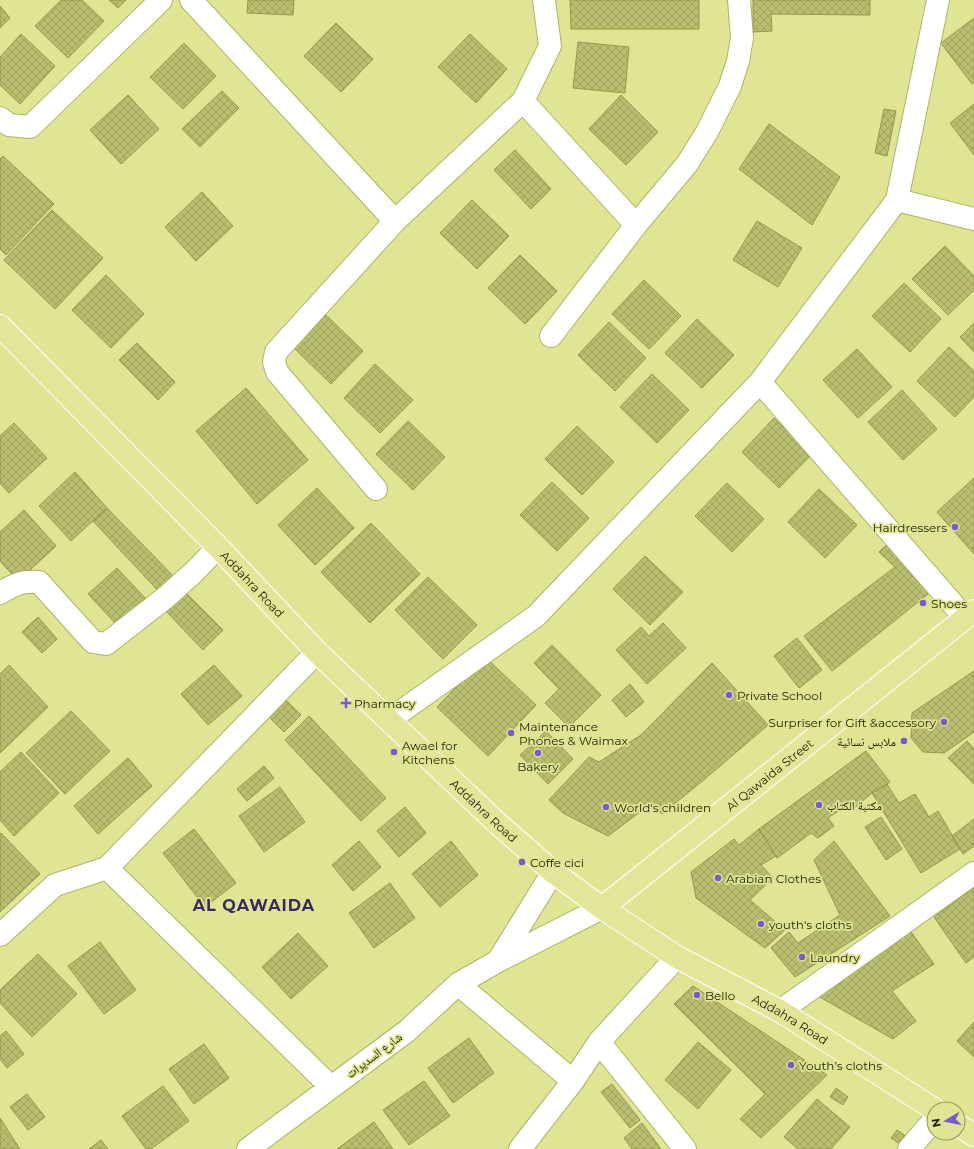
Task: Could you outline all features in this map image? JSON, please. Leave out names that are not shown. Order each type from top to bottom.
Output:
[{"type":"main road","name":"Addahra Road","points":[[0,326],[218,547],[317,652],[496,822],[553,872],[602,908],[677,957],[780,1011],[926,1104]]},
{"type":"main road","name":"Al Qawaida Street","points":[[602,908],[970,614]]},
{"type":"street","points":[[0,118],[10,125],[30,127],[160,0]]},
{"type":"street","points":[[191,0],[395,221]]},
{"type":"street","points":[[376,489],[277,372],[274,362],[276,352],[395,221],[522,101],[550,46],[544,0]]},
{"type":"street","points":[[551,336],[636,225],[687,164],[707,132],[730,86],[738,61],[742,38],[739,0]]},
{"type":"street","points":[[389,720],[536,616],[760,382],[897,200],[938,0]]},
{"type":"street","points":[[522,101],[636,225]]},
{"type":"street","points":[[897,200],[974,218]]},
{"type":"street","points":[[760,382],[970,614]]},
{"type":"street","points":[[0,593],[9,587],[26,581],[39,582],[93,642],[106,644],[176,588],[218,547]]},
{"type":"street","points":[[0,936],[55,885],[106,868],[317,652]]},
{"type":"street","points":[[106,868],[331,1087]]},
{"type":"street","name":"شارع السديرات","points":[[498,960],[553,872]]},
{"type":"street","points":[[780,1011],[974,873]]},
{"type":"street","name":"شارع السديرات","points":[[248,1149],[407,1031],[458,984],[498,960],[602,908]]},
{"type":"street","points":[[520,1149],[573,1081],[599,1042],[677,957]]},
{"type":"street","points":[[458,984],[573,1081]]},
{"type":"street","points":[[599,1042],[685,1149]]},
{"type":"street","points":[[909,1149],[926,1129]]},
{"type":"building","points":[[61,0],[82,0],[104,21],[68,58],[35,26]]},
{"type":"building","points":[[109,0],[126,0],[118,8]]},
{"type":"building","points":[[248,0],[294,0],[293,15],[247,13]]},
{"type":"building","points":[[570,0],[699,0],[699,29],[571,29]]},
{"type":"building","points":[[753,0],[870,0],[870,15],[771,14],[772,31],[753,32]]},
{"type":"building","points":[[0,6],[10,18],[0,28]]},
{"type":"building","points":[[974,18],[974,82],[972,84],[941,43]]},
{"type":"building","points":[[336,23],[373,59],[341,92],[304,56]]},
{"type":"building","points":[[21,34],[55,66],[20,104],[0,85],[0,57]]},
{"type":"building","points":[[470,34],[507,69],[476,103],[438,67]]},
{"type":"building","points":[[578,42],[629,47],[625,93],[573,88]]},
{"type":"building","points":[[184,43],[216,76],[183,109],[150,77]]},
{"type":"building","points":[[222,91],[239,108],[200,147],[182,129]]},
{"type":"building","points":[[128,95],[159,129],[121,164],[90,130]]},
{"type":"building","points":[[621,95],[658,132],[626,165],[589,129]]},
{"type":"building","points":[[974,104],[974,155],[950,123]]},
{"type":"building","points":[[884,109],[896,111],[887,156],[875,153]]},
{"type":"building","points":[[769,124],[840,177],[812,225],[739,169]]},
{"type":"building","points":[[515,150],[551,189],[531,209],[494,170]]},
{"type":"building","points":[[3,156],[54,204],[6,255],[0,249],[0,159]]},
{"type":"building","points":[[202,192],[233,226],[196,261],[165,227]]},
{"type":"building","points":[[472,200],[509,236],[477,269],[440,233]]},
{"type":"building","points":[[52,210],[103,258],[55,309],[4,260]]},
{"type":"building","points":[[757,221],[802,248],[778,287],[733,260]]},
{"type":"building","points":[[945,246],[974,276],[974,290],[948,315],[912,279]]},
{"type":"building","points":[[520,255],[557,291],[525,324],[488,288]]},
{"type":"building","points":[[106,275],[144,314],[111,348],[72,310]]},
{"type":"building","points":[[644,280],[681,316],[649,349],[612,314]]},
{"type":"building","points":[[904,283],[941,319],[910,352],[872,316]]},
{"type":"building","points":[[326,315],[363,351],[331,384],[294,348]]},
{"type":"building","points":[[697,319],[734,355],[702,388],[665,353]]},
{"type":"building","points":[[609,322],[646,358],[615,391],[578,355]]},
{"type":"building","points":[[974,323],[974,352],[960,337]]},
{"type":"building","points":[[137,343],[175,382],[158,400],[119,360]]},
{"type":"building","points":[[949,347],[974,371],[974,397],[955,417],[917,381]]},
{"type":"building","points":[[857,349],[892,387],[858,418],[823,380]]},
{"type":"building","points":[[375,364],[413,400],[380,433],[344,398]]},
{"type":"building","points":[[652,374],[689,410],[657,443],[620,407]]},
{"type":"building","points":[[246,388],[308,460],[257,504],[196,431]]},
{"type":"building","points":[[902,390],[937,429],[903,460],[868,422]]},
{"type":"building","points":[[774,418],[811,455],[779,488],[742,452]]},
{"type":"building","points":[[408,421],[445,457],[413,490],[376,454]]},
{"type":"building","points":[[14,423],[47,458],[9,493],[0,483],[0,436]]},
{"type":"building","points":[[577,426],[614,462],[582,495],[545,459]]},
{"type":"building","points":[[75,472],[107,508],[71,541],[39,506]]},
{"type":"building","points":[[974,478],[974,554],[937,512]]},
{"type":"building","points":[[552,482],[589,518],[557,551],[520,515]]},
{"type":"building","points":[[727,483],[764,519],[732,552],[695,516]]},
{"type":"building","points":[[317,488],[354,528],[315,565],[278,525]]},
{"type":"building","points":[[819,489],[857,525],[825,558],[788,522]]},
{"type":"building","points":[[107,508],[179,582],[163,596],[93,521]]},
{"type":"building","points":[[24,510],[56,546],[18,581],[0,561],[0,532]]},
{"type":"building","points":[[371,523],[420,574],[370,623],[321,572]]},
{"type":"building","points":[[890,542],[920,576],[928,594],[832,671],[804,636],[895,567],[879,552]]},
{"type":"building","points":[[645,556],[683,592],[650,625],[613,589]]},
{"type":"building","points":[[117,568],[145,598],[117,625],[88,594]]},
{"type":"building","points":[[428,577],[477,625],[443,659],[395,610]]},
{"type":"building","points":[[185,592],[223,630],[203,650],[166,611]]},
{"type":"building","points":[[38,617],[57,639],[42,653],[22,632]]},
{"type":"building","points":[[663,623],[686,648],[647,684],[616,650],[641,627],[649,636]]},
{"type":"building","points":[[797,638],[822,670],[799,688],[774,656]]},
{"type":"building","points":[[552,645],[601,695],[569,727],[545,703],[559,689],[534,663]]},
{"type":"building","points":[[485,657],[536,705],[488,756],[437,707]]},
{"type":"building","points":[[712,663],[768,725],[706,778],[662,814],[652,803],[608,836],[563,813],[549,800],[589,757],[599,762],[641,735]]},
{"type":"building","points":[[9,665],[48,707],[0,753],[0,674]]},
{"type":"building","points":[[214,665],[242,696],[208,725],[181,694]]},
{"type":"building","points":[[974,671],[974,732],[944,753],[923,752],[911,738],[912,713]]},
{"type":"building","points":[[630,684],[644,702],[626,717],[612,700]]},
{"type":"building","points":[[286,700],[301,715],[284,732],[269,717]]},
{"type":"building","points":[[71,711],[110,751],[65,794],[26,753]]},
{"type":"building","points":[[309,716],[386,798],[361,821],[285,740]]},
{"type":"building","points":[[546,731],[573,759],[548,784],[520,755]]},
{"type":"building","points":[[967,741],[974,749],[974,784],[948,758]]},
{"type":"building","name":"مكتبة الكتاب","points":[[866,751],[890,782],[872,793],[854,808],[850,803],[828,818],[834,826],[818,838],[811,833],[777,858],[759,829]]},
{"type":"building","points":[[21,752],[59,793],[14,836],[0,820],[0,772]]},
{"type":"building","points":[[128,758],[152,786],[98,834],[74,806]]},
{"type":"building","points":[[264,766],[274,778],[247,801],[237,789]]},
{"type":"building","points":[[887,784],[899,803],[915,794],[929,817],[938,811],[960,849],[921,873],[872,793]]},
{"type":"building","points":[[280,787],[305,822],[264,852],[239,816]]},
{"type":"building","points":[[405,807],[426,833],[399,857],[377,831]]},
{"type":"building","points":[[881,817],[902,849],[886,860],[865,827]]},
{"type":"building","points":[[974,819],[974,846],[963,854],[952,836]]},
{"type":"building","points":[[194,829],[236,883],[205,907],[163,853]]},
{"type":"building","points":[[759,829],[776,856],[761,865],[773,878],[750,900],[785,930],[765,948],[696,898],[691,872],[734,839],[739,845]]},
{"type":"building","points":[[1,833],[40,874],[0,912],[0,834]]},
{"type":"building","points":[[359,841],[381,867],[353,891],[332,865]]},
{"type":"building","points":[[451,841],[478,875],[440,907],[412,874]]},
{"type":"building","points":[[834,841],[890,916],[795,977],[771,948],[789,932],[798,943],[840,915],[814,860]]},
{"type":"building","points":[[390,883],[415,918],[374,948],[349,913]]},
{"type":"building","points":[[974,888],[974,957],[966,963],[934,917]]},
{"type":"building","points":[[909,929],[934,964],[892,991],[916,1021],[893,1039],[818,996]]},
{"type":"building","points":[[298,933],[328,966],[291,999],[262,967]]},
{"type":"building","points":[[100,942],[136,990],[104,1014],[68,966]]},
{"type":"building","points":[[38,954],[77,994],[32,1037],[0,1003],[0,990]]},
{"type":"building","points":[[693,986],[827,1075],[761,1138],[740,1119],[765,1094],[674,1004]]},
{"type":"building","points":[[974,1022],[974,1057],[957,1041]]},
{"type":"building","points":[[6,1031],[24,1054],[7,1068],[0,1059],[0,1036]]},
{"type":"building","points":[[469,1038],[494,1073],[453,1103],[428,1068]]},
{"type":"building","points":[[698,1042],[731,1070],[698,1109],[665,1080]]},
{"type":"building","points":[[204,1044],[229,1078],[194,1104],[169,1069]]},
{"type":"building","points":[[424,1081],[450,1116],[409,1145],[383,1110]]},
{"type":"building","points":[[612,1084],[640,1120],[630,1128],[601,1092]]},
{"type":"building","points":[[163,1086],[189,1121],[151,1149],[146,1149],[122,1116]]},
{"type":"building","points":[[836,1088],[848,1097],[843,1105],[830,1097]]},
{"type":"building","points":[[27,1094],[45,1117],[28,1130],[10,1107]]},
{"type":"building","points":[[817,1099],[850,1127],[831,1149],[798,1149],[784,1137]]},
{"type":"building","points":[[0,1118],[20,1149],[0,1149]]},
{"type":"building","points":[[374,1122],[393,1149],[337,1149]]},
{"type":"building","points":[[642,1123],[661,1149],[632,1149],[624,1138]]},
{"type":"building","points":[[897,1130],[907,1137],[901,1145],[891,1138]]},
{"type":"building","points":[[101,1140],[108,1149],[89,1149]]},
{"type":"place","name":"Hairdressers","points":[[955,527]]},
{"type":"place","name":"Shoes","points":[[923,603]]},
{"type":"place","name":"Private School","points":[[729,695]]},
{"type":"place","name":"Pharmacy","points":[[346,703]]},
{"type":"place","name":"Surpriser for Gift &accessory","points":[[944,722]]},
{"type":"place","name":"Maintenance Phones & Waimax","points":[[511,733]]},
{"type":"place","name":"ملابس نسائية","points":[[904,741]]},
{"type":"place","name":"Awael for Kitchens","points":[[394,752]]},
{"type":"place","name":"Bakery","points":[[538,753]]},
{"type":"place","name":"مكتبة الكتاب","points":[[819,805]]},
{"type":"place","name":"World's children","points":[[606,807]]},
{"type":"place","name":"Coffe cici","points":[[522,862]]},
{"type":"place","name":"Arabian Clothes","points":[[718,878]]},
{"type":"place","name":"youth's cloths","points":[[761,924]]},
{"type":"place","name":"Laundry","points":[[802,957]]},
{"type":"place","name":"Bello","points":[[697,995]]},
{"type":"place","name":"Youth’s cloths","points":[[791,1065]]},
{"type":"district","name":"AL QAWAIDA","points":[[254,905]]}]
